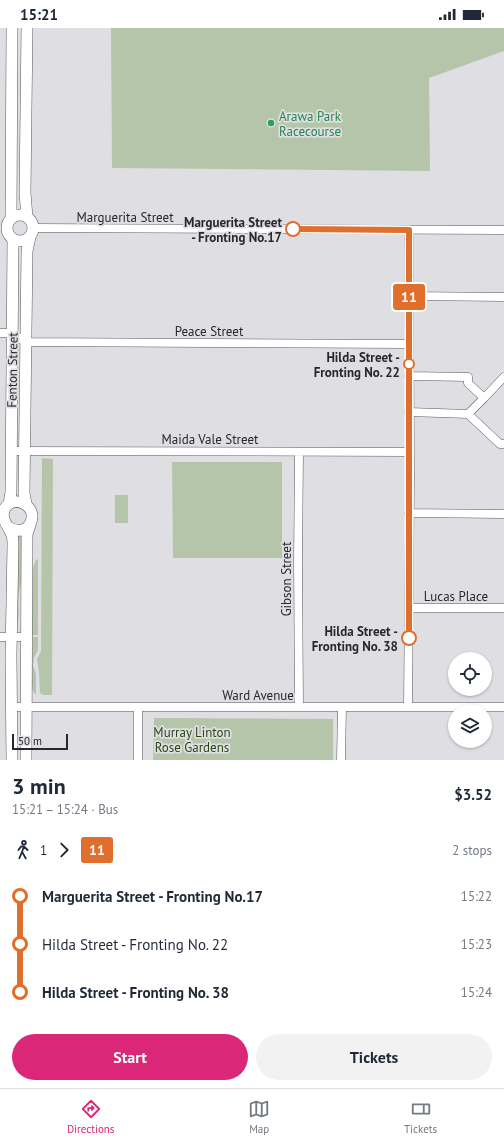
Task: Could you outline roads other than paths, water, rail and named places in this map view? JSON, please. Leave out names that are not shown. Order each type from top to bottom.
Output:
[{"type":"main road","points":[[11,218],[20,215],[27,217],[32,222],[31,233],[21,241],[12,239],[7,226],[11,218],[12,28]]},
{"type":"main road","points":[[27,28],[25,194],[27,217]]},
{"type":"main road","points":[[12,86],[27,86]]},
{"type":"main road","name":"Fenton Street","points":[[26,504],[24,492],[27,251],[31,233]]},
{"type":"main road","name":"Fenton Street","points":[[9,504],[11,492],[12,239]]},
{"type":"main road","points":[[12,760],[11,707],[13,545],[12,534],[1,517],[9,504],[19,502],[26,504],[32,513],[27,534],[26,760]]},
{"type":"main road","points":[[8,527],[18,531],[25,529],[30,525]]},
{"type":"street","points":[[408,707],[409,230]]},
{"type":"street","name":"Marguerita Street","points":[[31,233],[504,230]]},
{"type":"street","points":[[409,296],[504,297]]},
{"type":"street","points":[[0,334],[12,333],[26,342]]},
{"type":"street","name":"Peace Street","points":[[26,342],[408,344]]},
{"type":"street","points":[[409,376],[468,377],[468,383],[484,398]]},
{"type":"street","points":[[468,414],[504,378]]},
{"type":"street","points":[[409,412],[468,414],[500,444],[504,444]]},
{"type":"street","name":"Maida Vale Street","points":[[11,451],[409,452]]},
{"type":"street","name":"Gibson Street","points":[[299,452],[299,707]]},
{"type":"street","points":[[409,514],[504,514]]},
{"type":"street","name":"Lucas Place","points":[[409,608],[504,608]]},
{"type":"street","points":[[0,637],[26,637]]},
{"type":"street","name":"Ward Avenue","points":[[11,707],[504,708]]},
{"type":"street","points":[[138,707],[138,760]]},
{"type":"street","points":[[340,760],[342,707]]},
{"type":"place","name":"Arawa Park Racecourse","points":[[271,123]]},
{"type":"place","name":"Marguerita Street - Fronting No.17","points":[[293,229]]},
{"type":"place","name":"Hilda Street - Fronting No. 22","points":[[409,364]]},
{"type":"place","name":"Hilda Street - Fronting No. 38","points":[[409,638]]},
{"type":"park label","name":"Murray Linton Rose Gardens","points":[[192,740]]}]
